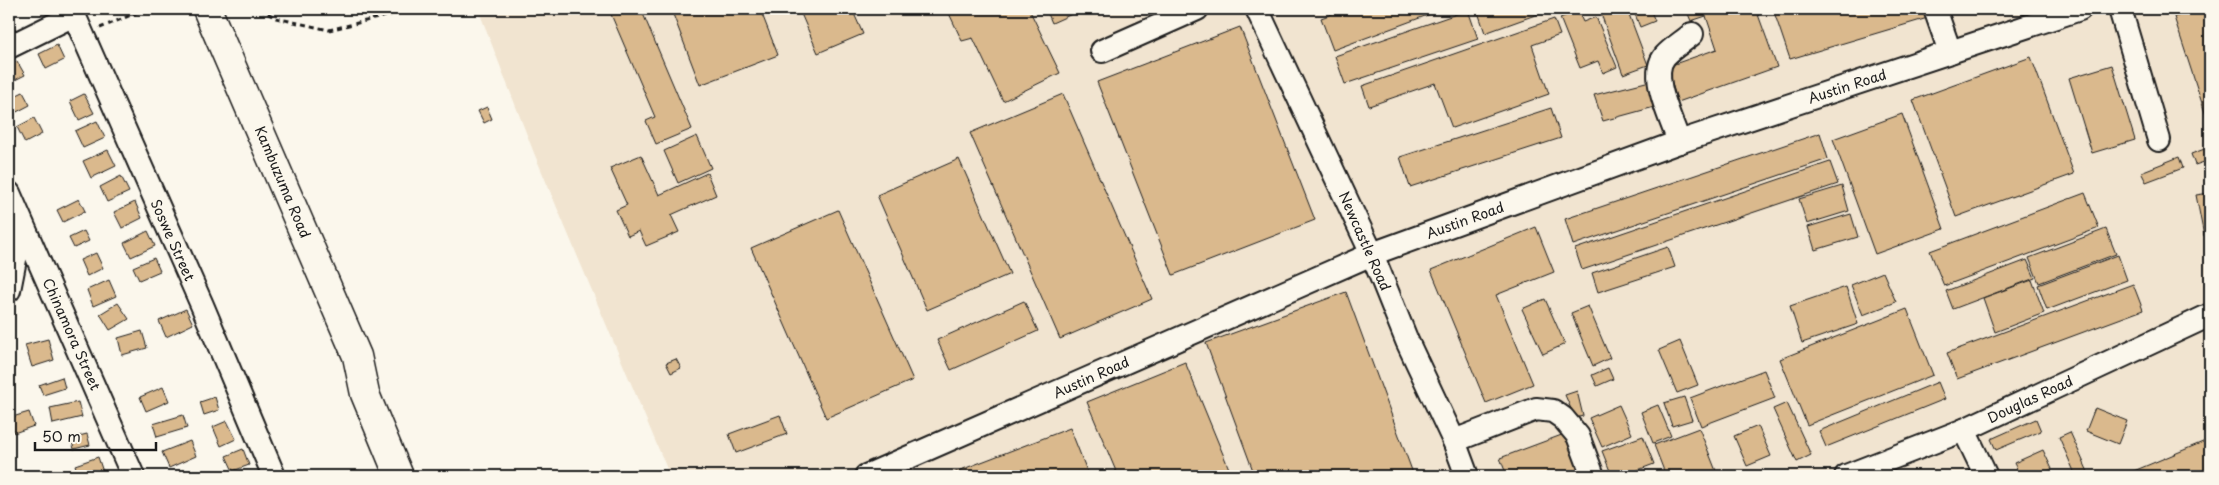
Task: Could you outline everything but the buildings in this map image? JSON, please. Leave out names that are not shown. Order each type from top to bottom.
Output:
[{"type":"main road","name":"Kambuzuma Road","points":[[207,9],[357,356],[365,394],[399,476]]},
{"type":"main road","name":"Kambuzuma Road","points":[[357,356],[380,388],[418,476]]},
{"type":"street","points":[[1102,51],[1197,9]]},
{"type":"street","name":"Newcastle Road","points":[[1257,9],[1372,254],[1407,341],[1454,441],[1467,476]]},
{"type":"street","points":[[1935,9],[1950,52]]},
{"type":"street","name":"Austin Road","points":[[866,476],[1372,254],[1679,142],[2080,9]]},
{"type":"street","points":[[2120,9],[2159,140]]},
{"type":"street","points":[[9,47],[78,19]]},
{"type":"street","name":"Soswe Street","points":[[78,19],[272,471]]},
{"type":"street","points":[[1679,142],[1658,79],[1659,68],[1664,57],[1692,34]]},
{"type":"street","name":"Chinamora Street","points":[[9,193],[133,476]]},
{"type":"street","points":[[9,290],[22,224]]},
{"type":"street","name":"Douglas Road","points":[[1846,476],[1964,430],[2210,315]]},
{"type":"street","points":[[1454,441],[1536,409],[1553,411],[1563,418],[1578,436],[1593,476]]},
{"type":"street","points":[[1964,430],[1986,476]]},
{"type":"path","points":[[78,19],[145,9]]},
{"type":"path","points":[[260,9],[276,18],[329,30],[414,9]]},
{"type":"shaded area","points":[[478,9],[2210,9],[2210,476],[670,476],[534,153]]}]
